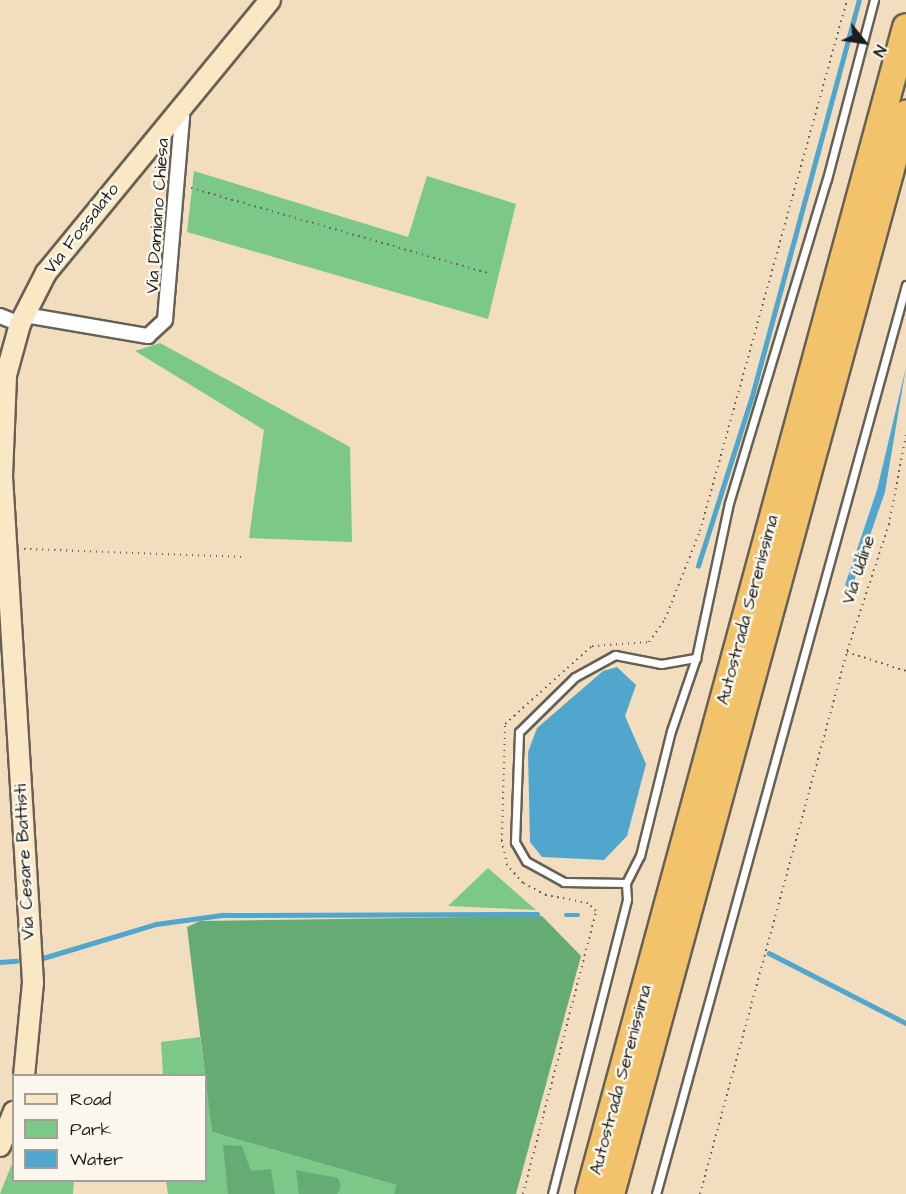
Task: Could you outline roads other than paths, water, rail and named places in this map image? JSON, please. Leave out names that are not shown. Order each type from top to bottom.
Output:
[{"type":"highway","name":"Autostrada Serenissima","points":[[589,1194],[906,27]]},
{"type":"highway","name":"Autostrada Serenissima","points":[[611,1194],[906,114]]},
{"type":"street","name":"Via Fossalato","points":[[13,648],[1,413],[22,320],[72,236],[270,0]]},
{"type":"street","name":"Via Damiano Chiesa","points":[[22,320],[148,336],[165,320],[169,307],[182,116],[177,111]]},
{"type":"street","points":[[0,316],[22,320]]},
{"type":"street","name":"Via Cesare Battisti","points":[[13,648],[33,982],[24,1074]]},
{"type":"street","points":[[0,1146],[12,1117]]},
{"type":"lane","points":[[552,1194],[625,914],[626,883],[640,856],[671,731],[696,658],[729,503],[824,190],[874,0]]},
{"type":"lane","points":[[656,1194],[906,285]]},
{"type":"lane","points":[[626,883],[564,882],[526,861],[515,842],[519,732],[575,677],[615,655],[661,664],[696,658]]},
{"type":"water","points":[[906,367],[885,492],[851,590],[845,585],[877,490]]},
{"type":"water","points":[[617,667],[636,685],[625,716],[646,764],[627,836],[604,860],[542,857],[530,842],[528,752],[537,728],[603,671]]},
{"type":"waterway","points":[[698,566],[752,396],[859,0]]},
{"type":"waterway","points":[[43,958],[156,924],[223,915],[537,914]]},
{"type":"waterway","points":[[566,915],[578,915]]},
{"type":"waterway","points":[[769,953],[906,1023]]},
{"type":"waterway","points":[[0,962],[16,961]]}]
